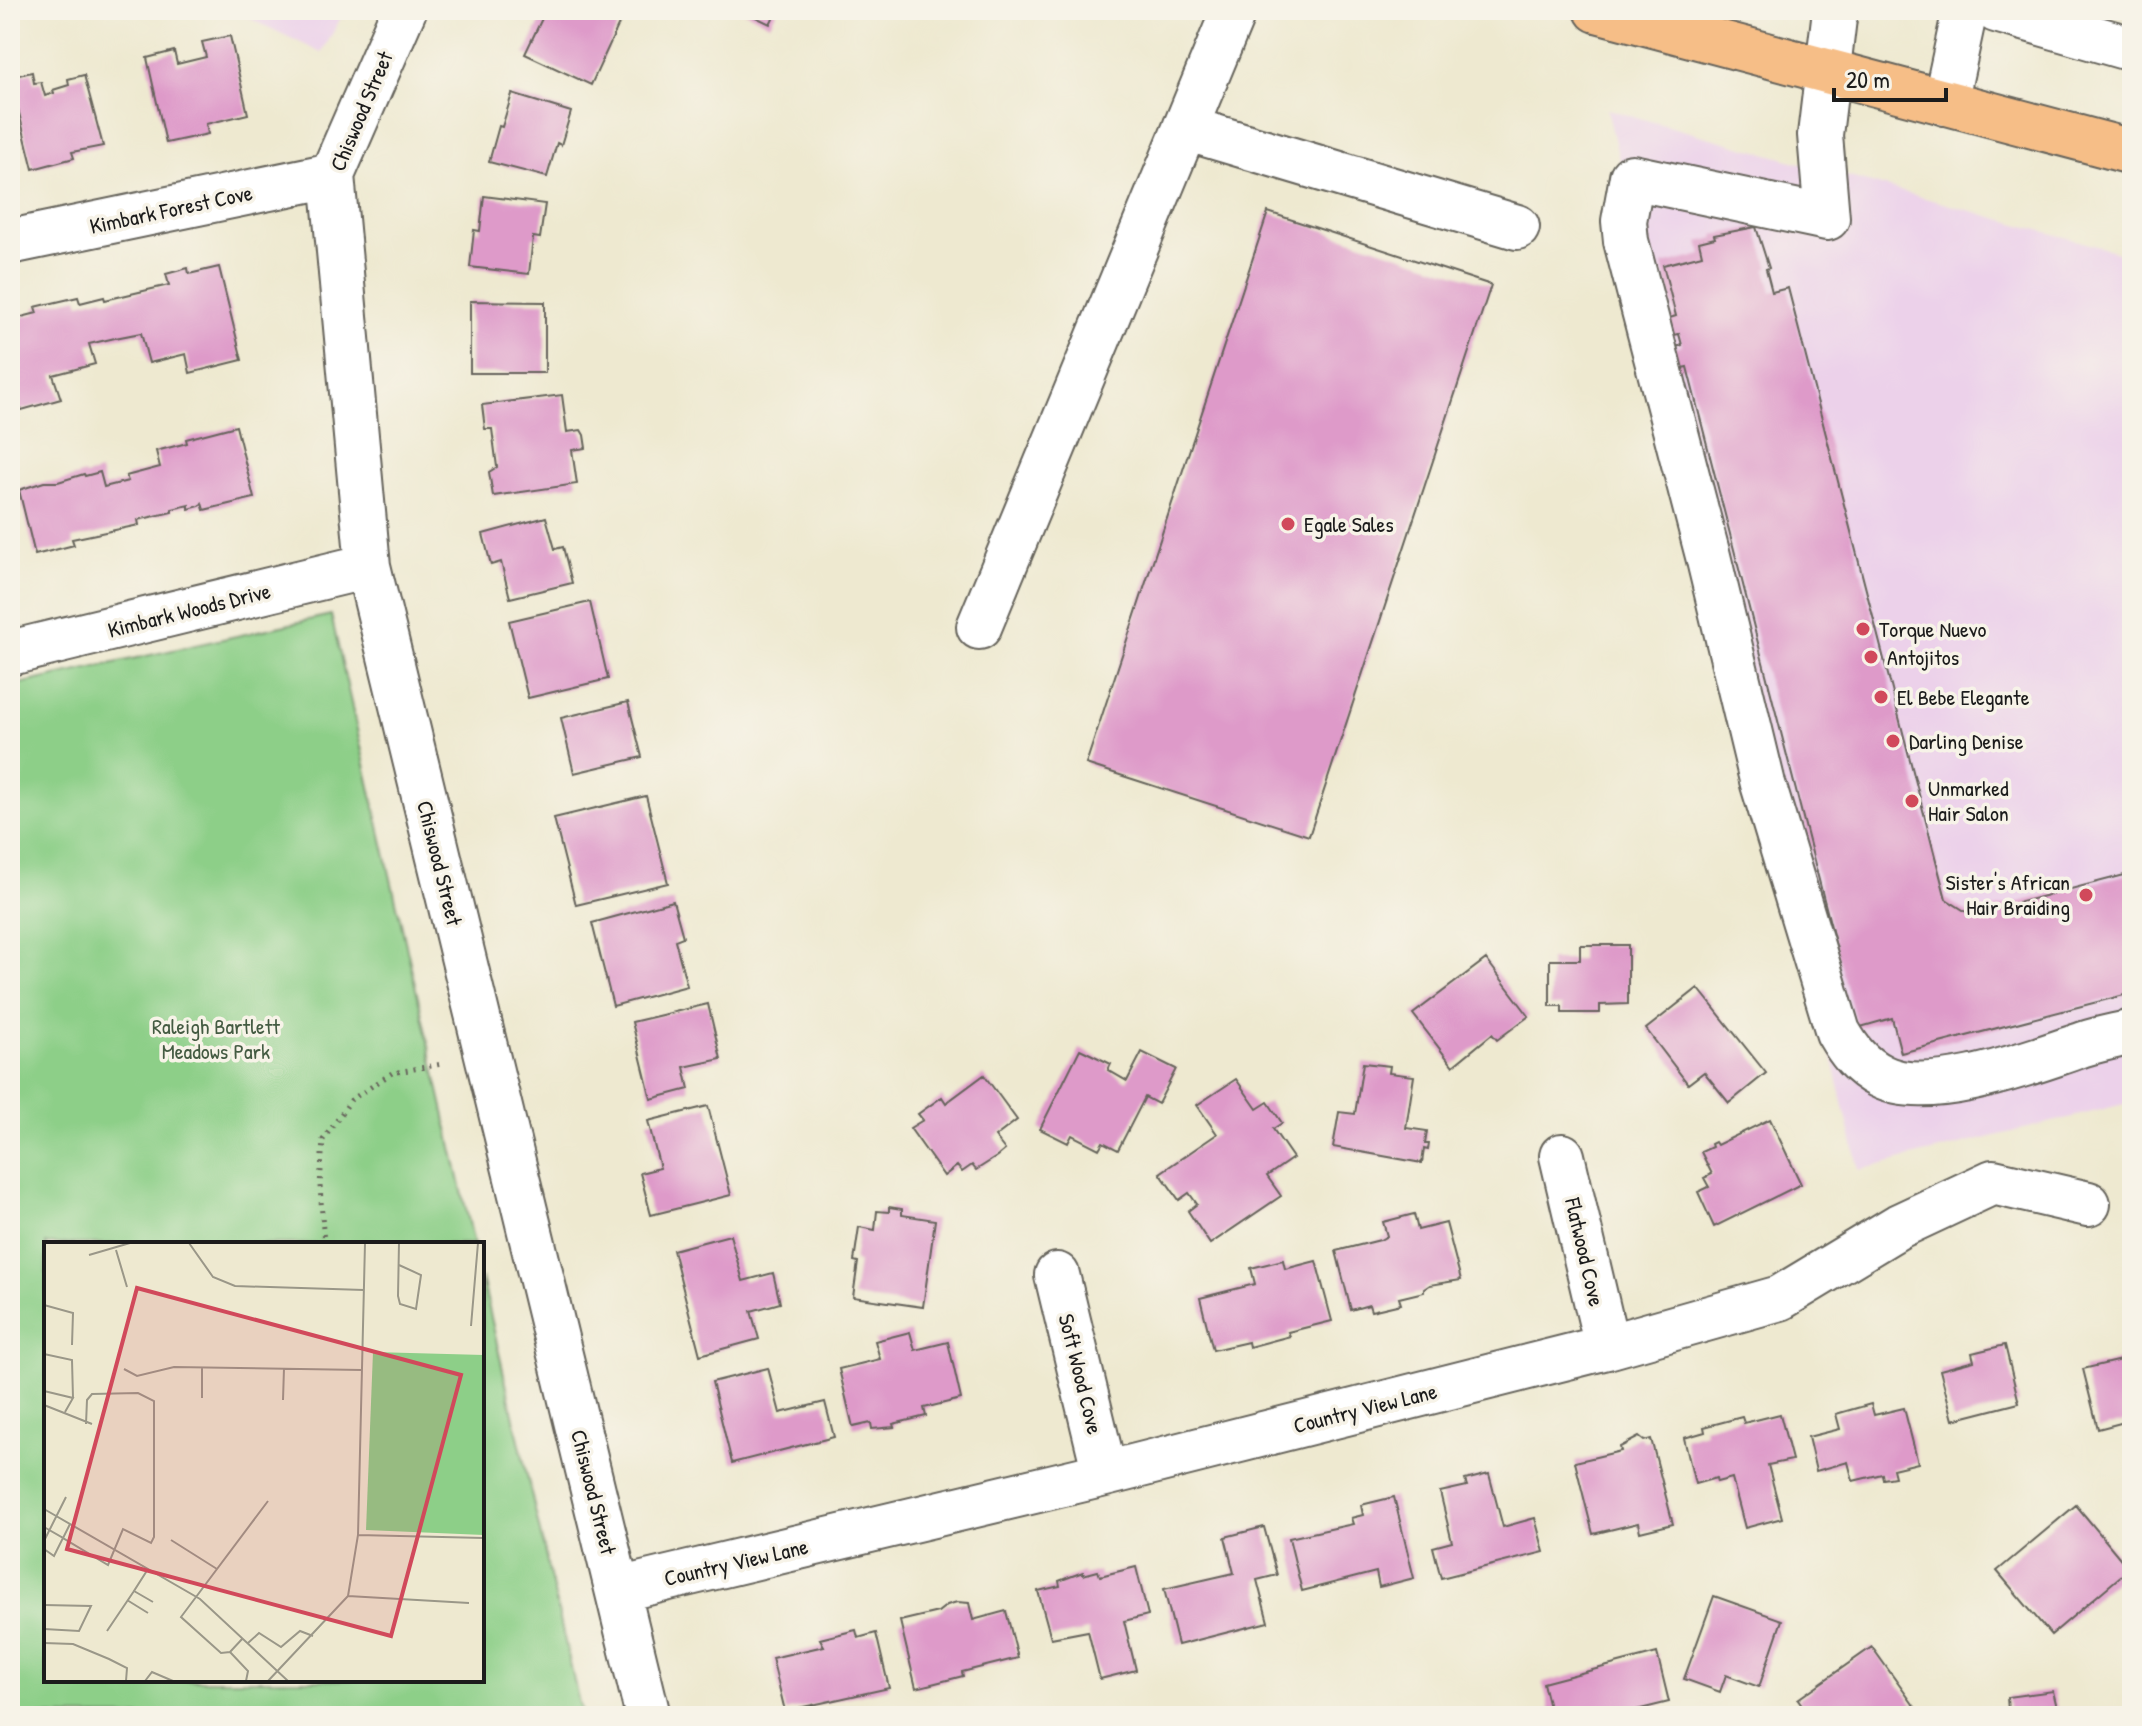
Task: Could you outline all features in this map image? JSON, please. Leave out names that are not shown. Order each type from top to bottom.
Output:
[{"type":"main road","points":[[1603,11],[2132,152]]},
{"type":"street","name":"Chiswood Street","points":[[404,10],[332,175],[368,566],[648,1716]]},
{"type":"street","points":[[979,627],[1234,10]]},
{"type":"street","points":[[1835,10],[1820,135],[1827,218],[1632,177],[1624,221],[1626,241],[1708,556],[1763,784],[1838,1032],[1850,1055],[1882,1078],[1917,1085],[1992,1073],[2132,1032]]},
{"type":"street","points":[[1945,103],[1965,10]]},
{"type":"street","points":[[1996,10],[2132,49]]},
{"type":"street","points":[[1185,128],[1517,227]]},
{"type":"street","name":"Kimbark Forest Cove","points":[[10,242],[332,175]]},
{"type":"street","name":"Kimbark Woods Drive","points":[[10,653],[368,566]]},
{"type":"street","name":"Flatwood Cove","points":[[1562,1156],[1607,1347]]},
{"type":"street","name":"Country View Lane","points":[[618,1590],[1105,1474],[1607,1347],[1780,1298],[1899,1226],[1993,1182],[2088,1204]]},
{"type":"street","name":"Soft Wood Cove","points":[[1057,1275],[1105,1474]]},
{"type":"path","points":[[324,1242],[320,1186],[323,1140],[351,1100],[392,1073],[442,1064]]},
{"type":"shaded area","points":[[232,10],[345,10],[322,53]]},
{"type":"shaded area","points":[[1607,109],[2132,256],[2132,1102],[1859,1170]]},
{"type":"green space","name":"Raleigh Bartlett Meadows Park","points":[[331,615],[474,1242],[44,1242],[44,1682],[484,1682],[484,1287],[582,1716],[10,1716],[10,686]]},
{"type":"building","points":[[546,10],[617,10],[624,13],[591,85],[525,54]]},
{"type":"building","points":[[741,10],[777,10],[770,24]]},
{"type":"building","points":[[230,36],[248,114],[206,124],[208,134],[166,143],[147,58],[174,51],[177,64],[206,57],[202,42]]},
{"type":"building","points":[[32,72],[34,83],[41,82],[45,96],[69,85],[68,79],[84,75],[103,146],[72,152],[74,158],[33,169],[10,77]]},
{"type":"building","points":[[512,94],[571,112],[547,177],[489,162]]},
{"type":"building","points":[[484,196],[545,204],[540,238],[533,237],[529,274],[470,267],[474,230],[480,231]]},
{"type":"building","name":"Egale Sales","points":[[1268,212],[1491,285],[1309,836],[1086,764]]},
{"type":"building","points":[[1756,227],[1769,268],[1766,269],[1772,292],[1788,288],[1946,899],[1971,915],[2132,873],[2132,993],[1901,1053],[1892,1018],[1857,1028],[1687,367],[1673,370],[1673,348],[1682,345],[1679,334],[1669,336],[1660,321],[1676,316],[1663,265],[1702,255],[1699,242],[1715,238],[1714,235]]},
{"type":"building","points":[[219,267],[242,360],[190,373],[186,354],[149,363],[141,333],[115,338],[89,344],[95,364],[53,375],[61,399],[11,413],[10,320],[37,313],[35,307],[78,297],[80,303],[104,297],[105,300],[169,285],[166,274],[188,268],[189,274]]},
{"type":"building","points":[[470,301],[545,302],[545,373],[470,373]]},
{"type":"building","points":[[562,395],[567,432],[581,430],[584,435],[586,448],[572,450],[577,484],[493,496],[489,472],[497,467],[492,429],[485,429],[482,405]]},
{"type":"building","points":[[236,426],[254,498],[204,510],[202,503],[189,509],[189,505],[172,509],[172,512],[138,520],[139,525],[72,539],[74,545],[35,555],[19,490],[100,472],[104,487],[128,481],[126,476],[160,467],[156,451],[187,443],[186,439]]},
{"type":"building","points":[[546,517],[555,549],[563,547],[572,583],[510,598],[501,562],[491,565],[483,534]]},
{"type":"building","points":[[590,602],[608,679],[528,698],[509,621]]},
{"type":"building","points":[[628,702],[642,757],[574,773],[561,718]]},
{"type":"building","points":[[646,796],[668,883],[576,905],[554,818]]},
{"type":"building","points":[[673,901],[683,937],[675,940],[687,986],[613,1006],[592,923]]},
{"type":"building","points":[[1580,945],[1628,945],[1628,1004],[1600,1005],[1600,1013],[1562,1013],[1562,1006],[1550,1006],[1550,960],[1580,960]]},
{"type":"building","points":[[1486,959],[1529,1016],[1497,1040],[1492,1034],[1453,1066],[1413,1014]]},
{"type":"building","points":[[1698,988],[1766,1073],[1729,1103],[1704,1072],[1688,1084],[1646,1029]]},
{"type":"building","points":[[708,1004],[721,1059],[684,1067],[689,1089],[651,1099],[632,1022]]},
{"type":"building","points":[[1080,1049],[1111,1064],[1108,1070],[1127,1081],[1142,1052],[1176,1069],[1158,1104],[1145,1097],[1118,1150],[1103,1142],[1099,1149],[1072,1135],[1068,1143],[1040,1129]]},
{"type":"building","points":[[1363,1063],[1390,1066],[1389,1073],[1414,1076],[1406,1128],[1427,1131],[1425,1144],[1429,1144],[1428,1150],[1424,1149],[1422,1163],[1333,1147],[1339,1112],[1355,1114]]},
{"type":"building","points":[[984,1075],[1017,1120],[995,1137],[1005,1150],[998,1156],[976,1170],[972,1165],[962,1172],[957,1166],[944,1176],[910,1128],[923,1120],[918,1114],[942,1097],[946,1103]]},
{"type":"building","points":[[1236,1079],[1257,1109],[1268,1102],[1282,1123],[1273,1129],[1293,1158],[1267,1176],[1281,1196],[1210,1244],[1188,1211],[1197,1204],[1189,1193],[1179,1200],[1160,1173],[1217,1134],[1197,1105]]},
{"type":"building","points":[[708,1106],[731,1195],[651,1215],[640,1173],[660,1168],[648,1121]]},
{"type":"building","points":[[1770,1119],[1801,1184],[1714,1227],[1698,1192],[1709,1187],[1704,1178],[1712,1174],[1701,1152],[1715,1142],[1717,1145]]},
{"type":"building","points":[[889,1207],[902,1209],[902,1215],[935,1220],[923,1307],[853,1297],[859,1227],[875,1230],[877,1211],[889,1212]]},
{"type":"building","points":[[1414,1214],[1418,1230],[1446,1223],[1461,1280],[1430,1285],[1424,1292],[1399,1298],[1401,1304],[1371,1311],[1369,1305],[1351,1310],[1336,1251],[1380,1240],[1387,1236],[1383,1222]]},
{"type":"building","points":[[730,1235],[743,1281],[773,1273],[780,1303],[751,1311],[759,1339],[700,1355],[673,1250]]},
{"type":"building","points":[[1283,1260],[1285,1269],[1316,1261],[1332,1321],[1288,1332],[1290,1336],[1249,1347],[1248,1342],[1213,1350],[1200,1298],[1255,1284],[1251,1268]]},
{"type":"building","points":[[910,1332],[915,1350],[948,1342],[961,1399],[924,1408],[926,1416],[893,1424],[894,1427],[872,1429],[871,1423],[853,1427],[839,1369],[880,1359],[875,1341]]},
{"type":"building","points":[[2005,1345],[2019,1403],[1953,1420],[1940,1370],[1974,1361],[1972,1353]]},
{"type":"building","points":[[2132,1346],[2132,1420],[2098,1429],[2083,1369],[2125,1359],[2122,1348]]},
{"type":"building","points":[[768,1368],[780,1413],[825,1402],[834,1437],[732,1463],[712,1382]]},
{"type":"building","points":[[1871,1404],[1874,1415],[1904,1408],[1918,1463],[1893,1469],[1895,1477],[1883,1479],[1882,1474],[1853,1481],[1848,1462],[1816,1471],[1808,1437],[1840,1429],[1836,1414]]},
{"type":"building","points":[[1780,1414],[1792,1460],[1768,1465],[1782,1518],[1745,1528],[1732,1478],[1717,1482],[1716,1478],[1695,1484],[1684,1438],[1705,1432],[1704,1427],[1742,1417],[1744,1423]]},
{"type":"building","points":[[1639,1437],[1644,1441],[1651,1439],[1673,1524],[1640,1532],[1638,1523],[1593,1534],[1575,1462],[1621,1451],[1620,1447]]},
{"type":"building","points":[[1489,1474],[1503,1527],[1535,1518],[1544,1552],[1441,1578],[1433,1547],[1452,1542],[1440,1492],[1467,1486],[1465,1480]]},
{"type":"building","points":[[1394,1497],[1414,1578],[1379,1587],[1376,1572],[1302,1591],[1289,1538],[1353,1524],[1351,1518],[1363,1515],[1361,1505]]},
{"type":"building","points":[[2076,1505],[2129,1569],[2051,1635],[1997,1571]]},
{"type":"building","points":[[1264,1527],[1277,1575],[1257,1580],[1268,1622],[1178,1645],[1164,1589],[1234,1573],[1225,1537]]},
{"type":"building","points":[[1136,1567],[1148,1615],[1124,1621],[1136,1670],[1100,1679],[1088,1631],[1051,1638],[1038,1591],[1060,1586],[1059,1581],[1083,1572],[1083,1575],[1098,1571],[1100,1576]]},
{"type":"building","points":[[1714,1596],[1782,1620],[1759,1687],[1726,1675],[1720,1692],[1684,1679]]},
{"type":"building","points":[[957,1602],[969,1603],[973,1620],[1006,1611],[1018,1658],[916,1688],[900,1621],[938,1612]]},
{"type":"building","points":[[856,1630],[858,1638],[876,1633],[889,1688],[785,1711],[772,1658],[824,1646],[820,1639]]},
{"type":"building","points":[[1872,1647],[1915,1707],[1902,1716],[1810,1716],[1798,1699]]},
{"type":"building","points":[[1657,1653],[1669,1702],[1612,1716],[1551,1716],[1543,1683]]},
{"type":"building","points":[[2053,1691],[2059,1716],[1989,1716],[2008,1711],[2007,1697]]},
{"type":"place","name":"Egale Sales","points":[[1288,524]]},
{"type":"place","name":"Torque Nuevo","points":[[1863,629]]},
{"type":"place","name":"Antojitos","points":[[1871,657]]},
{"type":"place","name":"El Bebe Elegante","points":[[1881,697]]},
{"type":"place","name":"Darling Denise","points":[[1893,741]]},
{"type":"place","name":"Unmarked Hair Salon","points":[[1912,801]]},
{"type":"place","name":"Sister's African Hair Braiding","points":[[2086,895]]}]
